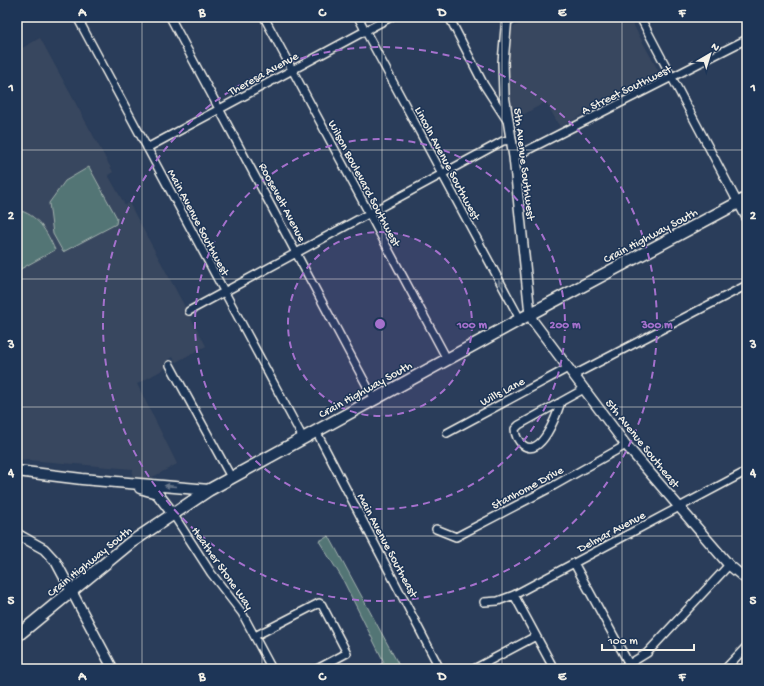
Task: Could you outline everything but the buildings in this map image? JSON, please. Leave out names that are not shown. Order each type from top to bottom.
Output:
[{"type":"main road","name":"Crain Highway South","points":[[17,636],[131,543],[209,490],[520,319],[742,200]]},
{"type":"main road","points":[[17,471],[125,483],[209,490]]},
{"type":"main road","points":[[125,483],[157,493],[173,514]]},
{"type":"street","name":"Main Avenue Southwest","points":[[77,17],[303,438]]},
{"type":"street","name":"Roosevelt Avenue","points":[[170,17],[297,252],[374,399]]},
{"type":"street","name":"Wilson Boulevard Southwest","points":[[264,17],[447,359]]},
{"type":"street","name":"Lincoln Avenue Southwest","points":[[358,17],[520,319]]},
{"type":"street","name":"Theresa Avenue","points":[[147,148],[391,17]]},
{"type":"street","points":[[449,17],[484,85],[508,122]]},
{"type":"street","points":[[507,19],[517,17]]},
{"type":"street","points":[[640,17],[672,77],[742,200],[747,220]]},
{"type":"street","name":"5th Avenue Southwest","points":[[507,19],[503,67],[530,314]]},
{"type":"street","name":"A Street Southwest","points":[[514,157],[747,39]]},
{"type":"street","points":[[189,310],[503,141],[511,140]]},
{"type":"street","points":[[574,375],[747,285]]},
{"type":"street","name":"5th Avenue Southeast","points":[[530,314],[568,368],[626,445],[729,565],[745,576]]},
{"type":"street","points":[[170,365],[231,477]]},
{"type":"street","name":"Wills Lane","points":[[447,433],[568,368]]},
{"type":"street","points":[[561,402],[553,424],[542,440],[534,448],[530,449],[522,445],[515,435],[515,429],[561,402],[584,389]]},
{"type":"street","name":"Main Avenue Southeast","points":[[316,431],[440,669]]},
{"type":"street","name":"Stanhome Drive","points":[[436,529],[456,537],[548,489],[626,445]]},
{"type":"street","name":"Delmar Avenue","points":[[484,602],[498,601],[514,595],[747,471]]},
{"type":"street","name":"Heather Stone Way","points":[[173,514],[211,573],[242,613],[272,669]]},
{"type":"street","points":[[17,534],[38,544],[59,566],[113,669]]},
{"type":"street","points":[[574,563],[628,667]]},
{"type":"street","points":[[620,669],[628,667],[647,653],[729,565]]},
{"type":"street","points":[[514,595],[554,669]]},
{"type":"street","points":[[255,636],[319,603],[322,605],[347,653],[317,669]]},
{"type":"street","points":[[474,669],[536,636]]},
{"type":"street","points":[[725,669],[747,646]]},
{"type":"shaded area","points":[[533,17],[629,17],[660,74],[560,127],[546,102],[513,120],[507,70],[510,29]]},
{"type":"shaded area","points":[[40,38],[113,172],[108,175],[125,205],[129,203],[206,346],[176,362],[173,357],[164,363],[166,368],[137,384],[177,464],[149,479],[132,477],[133,469],[17,459],[17,51]]},
{"type":"green space","points":[[89,167],[117,218],[116,224],[63,252],[53,234],[49,203],[65,181]]},
{"type":"green space","points":[[17,210],[31,215],[41,225],[55,250],[17,271]]},
{"type":"green space","points":[[329,536],[401,669],[373,669],[384,662],[342,578],[319,541]]}]
